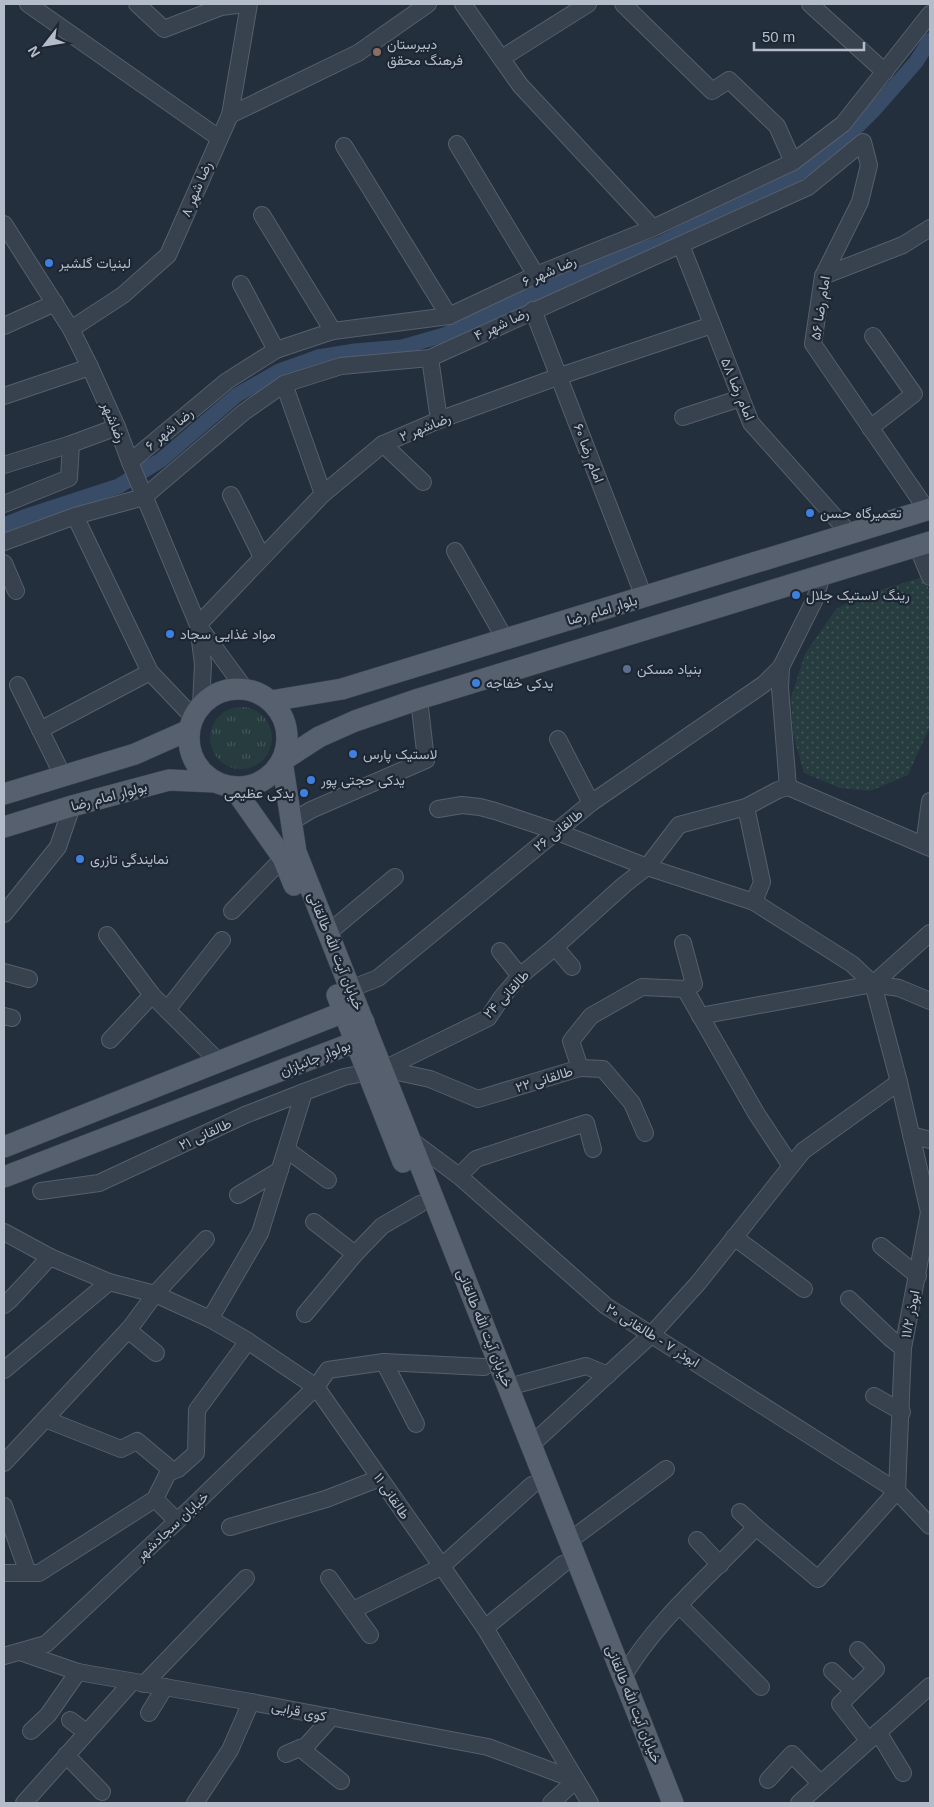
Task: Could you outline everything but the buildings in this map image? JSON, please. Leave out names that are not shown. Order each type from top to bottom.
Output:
[{"type":"main road","name":"بلوار امام رضا","points":[[271,701],[342,688],[929,510]]},
{"type":"main road","points":[[224,785],[245,787],[256,784],[271,775],[282,762],[319,737],[354,721],[419,699],[924,544]]},
{"type":"main road","points":[[342,688],[339,701],[341,707],[344,713],[354,721]]},
{"type":"main road","points":[[4,794],[135,754],[195,717],[214,695],[229,690],[245,689],[259,693],[271,701],[281,714],[287,730],[287,746],[282,762],[291,822],[290,855]]},
{"type":"main road","points":[[195,717],[189,742],[194,760],[206,775],[224,785],[290,855]]},
{"type":"main road","points":[[135,754],[142,770],[143,786]]},
{"type":"main road","name":"بولوار امام رضا","points":[[4,827],[72,806],[169,780],[224,785]]},
{"type":"main road","name":"خیابان آیت الله طالقانی","points":[[290,855],[328,933],[355,1042],[376,1070],[410,1139],[673,1803]]},
{"type":"main road","name":"خیابان آیت الله طالقانی","points":[[290,855],[344,999]]},
{"type":"main road","points":[[4,1148],[275,1040],[344,999]]},
{"type":"main road","name":"بولوار جانبازان","points":[[4,1177],[355,1042],[364,1022],[344,999]]},
{"type":"main road","name":"خیابان آیت الله طالقانی","points":[[364,1022],[389,1126],[658,1803]]},
{"type":"main road","points":[[275,1040],[286,1070]]},
{"type":"street","points":[[28,4],[218,138]]},
{"type":"street","points":[[137,4],[164,29],[221,6],[245,4]]},
{"type":"street","name":"رضا شهر ۸","points":[[71,329],[123,295],[168,255],[218,138],[230,115],[249,4]]},
{"type":"street","points":[[230,115],[358,53],[428,4]]},
{"type":"street","points":[[463,4],[520,84],[654,228]]},
{"type":"street","points":[[502,58],[588,4]]},
{"type":"street","points":[[623,4],[712,91],[729,80],[777,126],[793,162]]},
{"type":"street","points":[[810,4],[885,72]]},
{"type":"street","name":"رضا شهر ۶","points":[[130,462],[227,381],[276,350],[333,331],[449,316],[536,275],[654,228],[793,162],[843,124],[930,14]]},
{"type":"street","name":"رضا شهر ۴","points":[[144,497],[244,412],[284,384],[342,366],[430,358],[808,187],[863,142]]},
{"type":"street","name":"امام رضا ۵۶","points":[[863,142],[869,165],[860,202],[824,276],[813,344],[929,510]]},
{"type":"street","points":[[457,144],[536,275]]},
{"type":"street","points":[[344,146],[449,316]]},
{"type":"street","points":[[262,215],[333,331]]},
{"type":"street","name":"رضاشهر","points":[[4,224],[55,302],[90,367],[117,427],[198,629]]},
{"type":"street","points":[[824,276],[903,245],[930,228]]},
{"type":"street","name":"امام رضا ۵۸","points":[[681,245],[752,423],[850,534]]},
{"type":"street","points":[[241,284],[276,350]]},
{"type":"street","points":[[4,326],[55,302]]},
{"type":"street","name":"امام رضا ۶۰","points":[[533,310],[644,597]]},
{"type":"street","name":"رضاشهر ۲","points":[[198,629],[262,557],[323,494],[383,444],[439,420],[560,376],[712,325]]},
{"type":"street","points":[[870,428],[914,394],[873,336]]},
{"type":"street","points":[[430,358],[439,420]]},
{"type":"street","points":[[4,396],[90,367]]},
{"type":"street","points":[[284,384],[323,494]]},
{"type":"street","points":[[683,416],[741,398]]},
{"type":"street","points":[[4,464],[71,444],[117,427]]},
{"type":"street","points":[[4,504],[69,478],[71,444]]},
{"type":"street","points":[[383,444],[424,482]]},
{"type":"street","points":[[231,495],[262,557]]},
{"type":"street","points":[[4,542],[75,516],[144,497]]},
{"type":"street","points":[[75,516],[150,672],[195,717]]},
{"type":"street","points":[[924,544],[930,577]]},
{"type":"street","points":[[455,551],[505,639]]},
{"type":"street","points":[[4,562],[16,591]]},
{"type":"street","points":[[822,575],[815,599],[781,667],[780,688],[788,788],[927,846],[930,801]]},
{"type":"street","points":[[198,629],[245,689]]},
{"type":"street","points":[[195,717],[203,664],[198,629]]},
{"type":"street","name":"طالقانی ۲۶","points":[[344,999],[378,978],[591,803],[764,684],[781,667]]},
{"type":"street","points":[[40,730],[150,672]]},
{"type":"street","points":[[18,685],[63,776]]},
{"type":"street","points":[[291,822],[311,810],[426,760],[419,699]]},
{"type":"street","points":[[558,739],[591,803]]},
{"type":"street","name":"طالقانی ۲۴","points":[[376,1070],[488,1018],[502,997],[520,976],[624,884],[647,867],[679,825],[746,807],[778,790],[788,788]]},
{"type":"street","points":[[438,809],[462,805],[480,807],[555,831],[647,867],[754,902],[852,964],[873,984]]},
{"type":"street","points":[[4,914],[58,847],[72,806]]},
{"type":"street","points":[[746,807],[762,882],[754,902]]},
{"type":"street","points":[[232,911],[290,855]]},
{"type":"street","points":[[328,933],[395,877]]},
{"type":"street","points":[[873,984],[930,933]]},
{"type":"street","points":[[107,935],[152,995],[220,1062]]},
{"type":"street","points":[[167,1010],[222,940]]},
{"type":"street","points":[[683,943],[694,984],[685,989],[756,1113],[791,1166]]},
{"type":"street","points":[[555,947],[572,967]]},
{"type":"street","points":[[500,951],[520,976]]},
{"type":"street","points":[[4,972],[29,979]]},
{"type":"street","points":[[700,1016],[873,984],[899,988],[930,1002]]},
{"type":"street","name":"ابوذر ۱۱/۲","points":[[873,984],[899,1082],[929,1212],[903,1348],[902,1412],[897,1491]]},
{"type":"street","name":"طالقانی ۲۲","points":[[376,1070],[430,1079],[478,1099],[580,1068],[571,1042],[591,1016],[642,987],[685,989]]},
{"type":"street","points":[[110,1040],[152,995]]},
{"type":"street","points":[[580,1068],[603,1069],[632,1103],[645,1133]]},
{"type":"street","name":"طالقانی ۲۱","points":[[41,1191],[99,1182],[246,1115],[344,1077],[376,1070]]},
{"type":"street","points":[[531,1445],[652,1334],[699,1282],[803,1151],[899,1082]]},
{"type":"street","points":[[210,1319],[260,1233],[304,1092]]},
{"type":"street","points":[[459,1176],[476,1159],[586,1123],[593,1149]]},
{"type":"street","name":"ابوذر ۷ - طالقانی ۲۰","points":[[389,1126],[410,1139],[459,1176],[606,1306],[897,1491],[930,1526]]},
{"type":"street","points":[[911,1135],[930,1140]]},
{"type":"street","points":[[287,1150],[328,1180]]},
{"type":"street","points":[[238,1195],[280,1170]]},
{"type":"street","points":[[306,1314],[355,1254],[382,1226],[420,1204]]},
{"type":"street","points":[[314,1222],[355,1254]]},
{"type":"street","name":"طالقانی ۱۱","points":[[4,1232],[50,1257],[109,1282],[155,1294],[210,1319],[248,1341],[316,1387],[484,1628],[590,1803]]},
{"type":"street","points":[[734,1237],[804,1289]]},
{"type":"street","points":[[4,1463],[128,1330],[155,1294],[206,1239]]},
{"type":"street","points":[[881,1246],[918,1276]]},
{"type":"street","points":[[4,1305],[50,1257]]},
{"type":"street","points":[[4,1370],[109,1282]]},
{"type":"street","points":[[849,1299],[903,1348]]},
{"type":"street","points":[[128,1330],[156,1353]]},
{"type":"street","points":[[168,1473],[178,1469],[196,1452],[197,1410],[248,1341]]},
{"type":"street","points":[[384,1362],[416,1424]]},
{"type":"street","name":"خیابان سجادشهر","points":[[4,1656],[46,1644],[316,1387],[328,1370],[384,1362],[484,1367]]},
{"type":"street","points":[[508,1387],[586,1366],[608,1375]]},
{"type":"street","points":[[874,1396],[902,1412]]},
{"type":"street","points":[[4,1573],[39,1573],[155,1499],[168,1473],[168,1467],[137,1441],[121,1448],[45,1419]]},
{"type":"street","points":[[569,1541],[666,1469]]},
{"type":"street","points":[[230,1527],[326,1499],[380,1478]]},
{"type":"street","points":[[354,1610],[441,1567],[532,1485]]},
{"type":"street","points":[[740,1512],[818,1579],[897,1491]]},
{"type":"street","points":[[155,1499],[176,1521]]},
{"type":"street","points":[[4,1506],[28,1573]]},
{"type":"street","points":[[623,1676],[636,1655],[679,1605],[756,1527]]},
{"type":"street","points":[[697,1540],[720,1565]]},
{"type":"street","points":[[484,1628],[563,1564]]},
{"type":"street","points":[[24,1803],[86,1732],[246,1578]]},
{"type":"street","points":[[329,1578],[354,1610],[370,1635]]},
{"type":"street","points":[[679,1605],[760,1687]]},
{"type":"street","points":[[858,1650],[876,1668],[840,1704],[872,1736],[903,1773]]},
{"type":"street","name":"کوی قرایی","points":[[20,1652],[78,1672],[251,1702],[488,1747],[576,1780]]},
{"type":"street","points":[[832,1671],[852,1690]]},
{"type":"street","points":[[31,1731],[48,1715],[78,1672]]},
{"type":"street","points":[[150,1713],[165,1687]]},
{"type":"street","points":[[799,1803],[872,1736],[929,1691]]},
{"type":"street","points":[[196,1803],[230,1750],[251,1702]]},
{"type":"street","points":[[332,1717],[306,1746],[293,1751],[341,1781]]},
{"type":"street","points":[[70,1720],[86,1732]]},
{"type":"street","points":[[768,1780],[792,1754],[820,1783]]},
{"type":"street","points":[[66,1755],[102,1792]]},
{"type":"street","points":[[551,1803],[576,1780]]},
{"type":"green space","points":[[923,577],[930,592],[930,726],[908,775],[870,791],[840,788],[804,773],[793,734],[791,698],[805,654],[836,609],[861,596]]},
{"type":"green space","points":[[235,707],[247,707],[263,716],[270,726],[272,738],[270,750],[263,760],[247,769],[235,769],[224,764],[215,755],[210,744],[210,732],[215,721],[224,712]]},
{"type":"waterway","points":[[4,525],[119,486],[161,460],[237,395],[279,371],[318,357],[355,351],[402,347],[444,335],[600,264],[662,243],[790,178],[831,153],[873,111],[916,62],[930,40]]},
{"type":"place","name":"دبیرستان فرهنگ محقق","points":[[377,52]]},
{"type":"place","name":"لبنیات گلشیر","points":[[49,263]]},
{"type":"place","name":"تعمیرگاه حسن","points":[[810,513]]},
{"type":"place","name":"رینگ لاستیک جلال","points":[[796,595]]},
{"type":"place","name":"مواد غذایی سجاد","points":[[170,634]]},
{"type":"place","name":"بنیاد مسکن","points":[[627,669]]},
{"type":"place","name":"یدکی خفاجه","points":[[476,683]]},
{"type":"place","name":"لاستیک پارس","points":[[353,754]]},
{"type":"place","name":"یدکی حجتی پور","points":[[311,780]]},
{"type":"place","name":"یدکی عظیمی","points":[[304,793]]},
{"type":"place","name":"نمایندگی تازری","points":[[80,859]]}]
